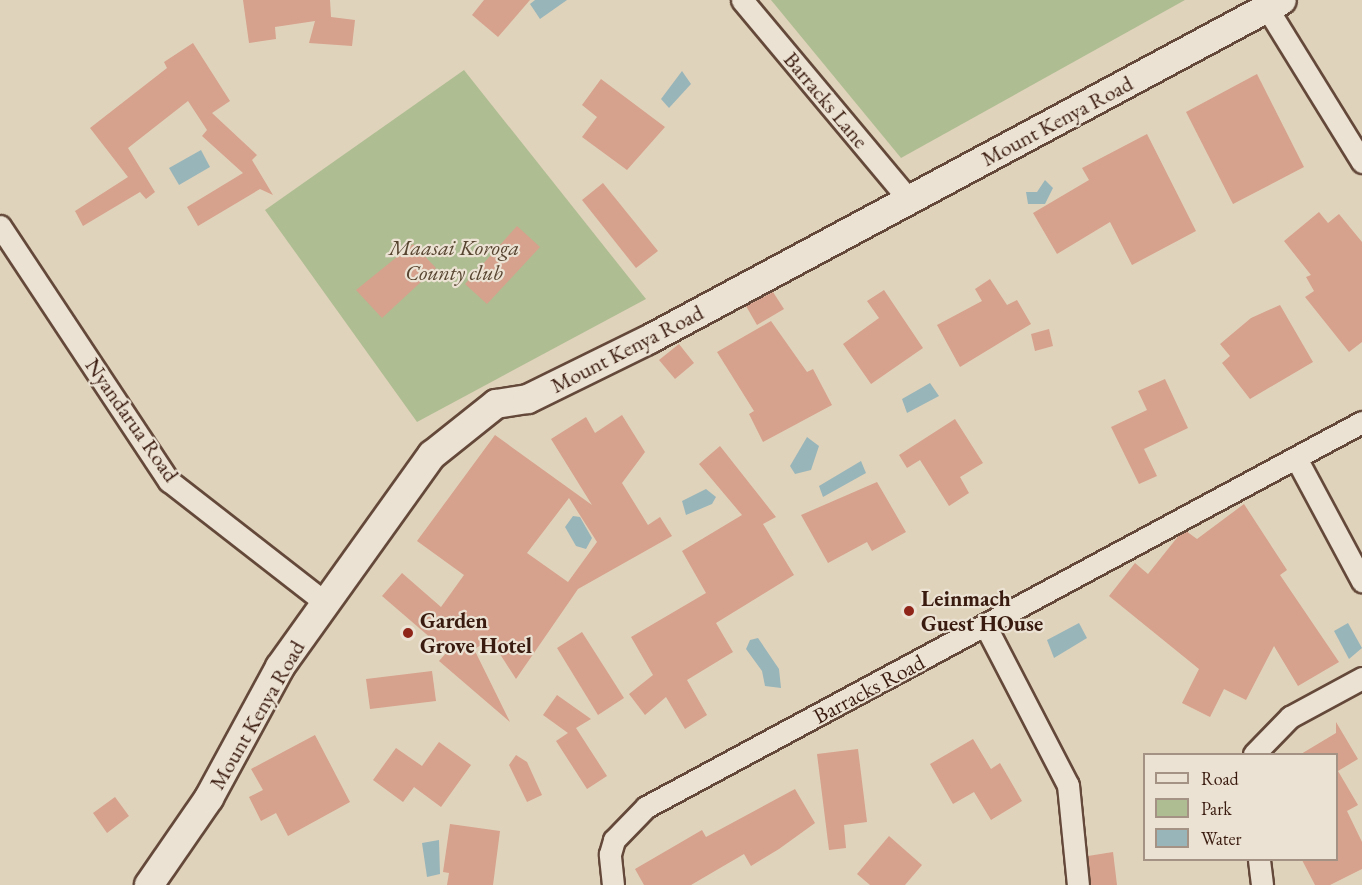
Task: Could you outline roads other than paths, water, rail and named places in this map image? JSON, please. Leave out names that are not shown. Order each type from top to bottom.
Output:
[{"type":"main road","name":"Mount Kenya Road","points":[[149,885],[208,798],[280,667],[432,455],[496,404],[528,399],[910,201],[1274,4]]},
{"type":"street","name":"Barracks Lane","points":[[742,0],[910,201]]},
{"type":"street","points":[[1274,4],[1362,162]]},
{"type":"street","name":"Nyandarua Road","points":[[0,226],[169,481],[327,604]]},
{"type":"street","name":"Barracks Road","points":[[613,885],[610,854],[614,840],[646,807],[986,627],[1362,422]]},
{"type":"street","points":[[1296,458],[1362,581]]},
{"type":"street","points":[[986,627],[1068,784],[1078,885]]},
{"type":"street","points":[[1255,753],[1290,717],[1362,678]]},
{"type":"street","points":[[1259,861],[1262,885]]},
{"type":"water","points":[[535,0],[567,0],[540,19],[530,4]]},
{"type":"water","points":[[682,71],[691,84],[669,108],[661,99]]},
{"type":"water","points":[[201,150],[210,167],[179,185],[169,168]]},
{"type":"water","points":[[1045,180],[1053,188],[1045,204],[1028,204],[1026,192],[1037,192]]},
{"type":"water","points":[[930,383],[939,396],[907,413],[902,399]]},
{"type":"water","points":[[807,437],[819,446],[811,470],[795,474],[790,466]]},
{"type":"water","points":[[861,461],[866,473],[823,497],[819,486]]},
{"type":"water","points":[[706,489],[716,497],[712,504],[686,515],[682,501]]},
{"type":"water","points":[[573,516],[580,517],[592,538],[586,549],[576,546],[565,527]]},
{"type":"water","points":[[1079,623],[1087,638],[1054,658],[1047,640]]},
{"type":"water","points":[[1348,623],[1362,648],[1349,659],[1334,631]]},
{"type":"water","points":[[758,638],[779,669],[781,688],[765,686],[762,671],[746,649],[750,640]]},
{"type":"water","points":[[439,840],[440,874],[427,877],[422,843]]},
{"type":"place","name":"Leinmach Guest HOuse","points":[[909,611]]},
{"type":"place","name":"Garden Grove Hotel","points":[[408,633]]},
{"type":"park label","name":"Maasai Koroga County club","points":[[454,260]]}]
